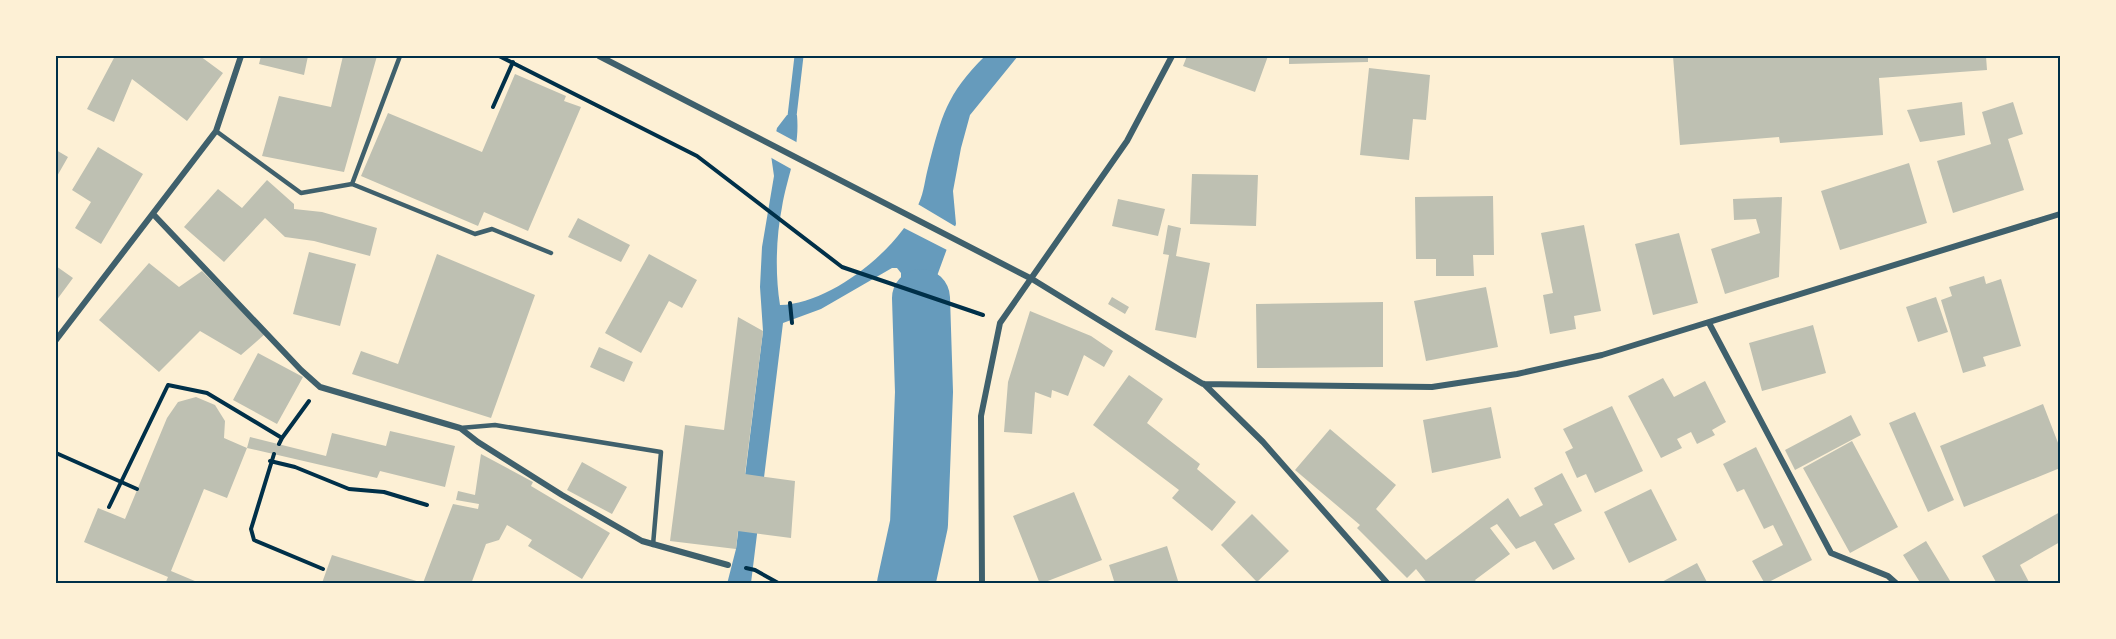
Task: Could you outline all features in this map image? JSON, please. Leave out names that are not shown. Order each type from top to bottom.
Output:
[{"type":"street","points":[[56,340],[216,131],[241,56]]},
{"type":"street","points":[[599,56],[1032,279],[1203,384],[1263,442],[1388,584]]},
{"type":"street","points":[[982,584],[981,416],[1000,324],[1127,141],[1172,56]]},
{"type":"street","points":[[1203,384],[1432,387],[1517,374],[1592,357],[1709,323],[2061,214]]},
{"type":"street","points":[[153,215],[320,387],[460,428],[477,442],[562,495],[653,545],[728,565]]},
{"type":"street","points":[[1709,323],[1831,553],[1888,576],[1897,584]]},
{"type":"lane","points":[[352,184],[400,56]]},
{"type":"lane","points":[[216,131],[302,193],[352,184],[475,234],[492,229],[551,253]]},
{"type":"lane","points":[[460,428],[495,425],[661,452],[653,545]]},
{"type":"path","points":[[499,56],[697,156],[842,267],[976,311]]},
{"type":"path","points":[[493,107],[513,62]]},
{"type":"path","points":[[790,303],[792,323]]},
{"type":"path","points":[[109,507],[168,385],[207,393],[282,438]]},
{"type":"path","points":[[279,444],[320,387]]},
{"type":"path","points":[[56,453],[137,489]]},
{"type":"path","points":[[274,454],[251,529],[254,540],[323,569]]},
{"type":"path","points":[[270,461],[295,467],[349,489],[384,492],[427,505]]},
{"type":"path","points":[[728,565],[755,570],[780,584]]},
{"type":"water","points":[[985,56],[1018,56],[970,115],[961,148],[953,191],[956,224],[937,276],[937,379],[912,377],[901,313],[901,273],[897,268],[892,268],[821,309],[783,323],[751,583],[727,584],[736,549],[763,331],[760,287],[762,247],[774,176],[771,155],[777,128],[787,115],[797,115],[797,139],[778,231],[777,268],[780,305],[800,302],[841,284],[861,271],[896,238],[921,199],[937,134],[947,107],[962,82]]},
{"type":"pier","points":[[774,130],[800,144],[793,170],[768,156]]},
{"type":"pier","points":[[916,203],[958,228],[949,251],[902,227],[899,228]]},
{"type":"pier","points":[[898,277],[940,290],[939,306],[898,293]]},
{"type":"building","points":[[115,56],[200,56],[223,73],[187,121],[132,79],[114,122],[87,109]]},
{"type":"building","points":[[261,56],[308,56],[304,75],[259,64]]},
{"type":"building","points":[[343,56],[377,56],[344,172],[262,156],[279,96],[331,107]]},
{"type":"building","points":[[1187,56],[1268,56],[1255,92],[1183,66]]},
{"type":"building","points":[[1289,56],[1368,56],[1368,62],[1289,64]]},
{"type":"building","points":[[1673,56],[1986,56],[1987,70],[1879,78],[1883,135],[1780,143],[1779,137],[1680,145]]},
{"type":"building","points":[[1369,68],[1430,75],[1426,120],[1413,119],[1409,160],[1360,155]]},
{"type":"building","points":[[515,74],[566,96],[564,101],[581,107],[528,231],[484,212],[478,226],[361,176],[388,113],[482,152]]},
{"type":"building","points":[[1962,102],[1965,135],[1920,142],[1907,110]]},
{"type":"building","points":[[2013,102],[2023,134],[2008,139],[2024,190],[1953,213],[1937,161],[1991,144],[1982,112]]},
{"type":"building","points":[[98,147],[143,174],[101,244],[75,228],[91,202],[72,190]]},
{"type":"building","points":[[56,150],[68,157],[56,178]]},
{"type":"building","points":[[1909,163],[1927,223],[1840,250],[1821,191]]},
{"type":"building","points":[[1192,174],[1258,175],[1256,226],[1190,224]]},
{"type":"building","points":[[267,180],[294,204],[294,209],[322,212],[377,228],[370,256],[314,241],[285,237],[265,218],[224,262],[184,227],[218,189],[242,208]]},
{"type":"building","points":[[1493,196],[1494,255],[1473,255],[1474,276],[1436,276],[1436,259],[1416,259],[1415,197]]},
{"type":"building","points":[[1782,197],[1779,277],[1725,294],[1711,249],[1760,233],[1756,219],[1734,220],[1733,199]]},
{"type":"building","points":[[1118,199],[1165,209],[1158,236],[1112,226]]},
{"type":"building","points":[[578,218],[630,245],[621,262],[568,237]]},
{"type":"building","points":[[1168,225],[1181,228],[1176,256],[1210,263],[1196,338],[1155,330],[1169,255],[1163,254]]},
{"type":"building","points":[[1584,225],[1601,311],[1574,316],[1576,329],[1550,334],[1543,295],[1553,293],[1541,233]]},
{"type":"building","points":[[1679,233],[1698,303],[1653,315],[1635,244]]},
{"type":"building","points":[[309,252],[356,264],[340,326],[293,314]]},
{"type":"building","points":[[437,254],[535,295],[491,418],[352,374],[361,351],[398,364]]},
{"type":"building","points":[[649,254],[697,280],[682,308],[669,301],[641,353],[605,333]]},
{"type":"building","points":[[149,263],[179,287],[202,271],[265,334],[241,355],[200,331],[159,372],[99,320]]},
{"type":"building","points":[[56,266],[73,278],[56,301]]},
{"type":"building","points":[[1984,276],[1986,284],[2001,279],[2021,346],[1983,357],[1986,366],[1963,373],[1941,300],[1952,296],[1949,287]]},
{"type":"building","points":[[1486,287],[1498,347],[1426,361],[1414,301]]},
{"type":"building","points":[[1112,297],[1129,307],[1125,314],[1108,304]]},
{"type":"building","points":[[1936,297],[1948,332],[1918,342],[1906,307]]},
{"type":"building","points":[[1383,302],[1383,367],[1257,368],[1256,304]]},
{"type":"building","points":[[1030,311],[1091,336],[1113,351],[1104,367],[1084,355],[1068,396],[1052,390],[1051,398],[1035,392],[1032,434],[1004,432],[1008,382]]},
{"type":"building","points":[[738,317],[763,331],[745,474],[795,481],[791,538],[738,531],[736,549],[670,541],[685,425],[724,430]]},
{"type":"building","points":[[1813,325],[1826,373],[1762,391],[1749,343]]},
{"type":"building","points":[[599,347],[633,362],[624,382],[590,367]]},
{"type":"building","points":[[258,353],[303,377],[277,424],[233,400]]},
{"type":"building","points":[[1129,375],[1163,399],[1147,423],[1200,464],[1197,469],[1236,502],[1212,531],[1172,498],[1179,490],[1093,425]]},
{"type":"building","points":[[1663,378],[1674,397],[1705,381],[1726,422],[1712,430],[1715,435],[1697,444],[1691,432],[1677,439],[1682,448],[1661,458],[1628,396]]},
{"type":"building","points":[[196,397],[215,405],[225,421],[224,438],[247,448],[227,498],[204,489],[171,571],[202,584],[165,584],[168,577],[84,542],[98,508],[125,519],[167,418],[178,402]]},
{"type":"building","points":[[2043,404],[2060,448],[2060,468],[1964,507],[1940,446]]},
{"type":"building","points":[[1612,406],[1643,471],[1595,493],[1586,474],[1577,478],[1565,452],[1573,448],[1563,429]]},
{"type":"building","points":[[1491,407],[1501,458],[1432,473],[1423,420]]},
{"type":"building","points":[[1915,412],[1954,500],[1928,512],[1889,423]]},
{"type":"building","points":[[1851,415],[1861,435],[1795,470],[1785,450]]},
{"type":"building","points":[[1330,429],[1396,485],[1376,509],[1426,560],[1508,498],[1520,517],[1543,505],[1534,488],[1562,473],[1582,511],[1554,524],[1575,559],[1553,570],[1535,541],[1516,549],[1497,524],[1490,528],[1510,554],[1475,580],[1478,584],[1428,584],[1416,569],[1407,578],[1357,528],[1360,525],[1295,470]]},
{"type":"building","points":[[390,431],[455,446],[445,487],[380,471],[377,478],[247,448],[250,437],[326,456],[332,433],[386,446]]},
{"type":"building","points":[[1852,441],[1898,527],[1850,553],[1803,468]]},
{"type":"building","points":[[1756,447],[1812,560],[1765,584],[1752,561],[1783,545],[1773,525],[1764,529],[1744,489],[1737,492],[1723,464]]},
{"type":"building","points":[[481,454],[533,482],[531,486],[610,533],[582,579],[528,546],[532,540],[507,525],[499,540],[486,544],[471,584],[322,583],[332,555],[423,583],[453,504],[478,509],[479,504],[456,500],[458,491],[475,495]]},
{"type":"building","points":[[582,462],[627,487],[612,514],[567,490]]},
{"type":"building","points":[[1651,489],[1677,540],[1629,563],[1604,512]]},
{"type":"building","points":[[1074,492],[1102,560],[1040,584],[1013,516]]},
{"type":"building","points":[[2060,512],[2060,542],[2020,565],[2030,584],[1997,584],[1982,556]]},
{"type":"building","points":[[1252,514],[1289,551],[1257,582],[1221,545]]},
{"type":"building","points":[[1926,541],[1952,584],[1921,584],[1903,555]]},
{"type":"building","points":[[1167,546],[1179,584],[1115,584],[1109,565]]},
{"type":"building","points":[[1697,563],[1708,584],[1658,584]]},
{"type":"waterway","points":[[791,125],[799,56]]},
{"type":"waterway","points":[[906,584],[919,524],[924,392],[921,298]]}]
